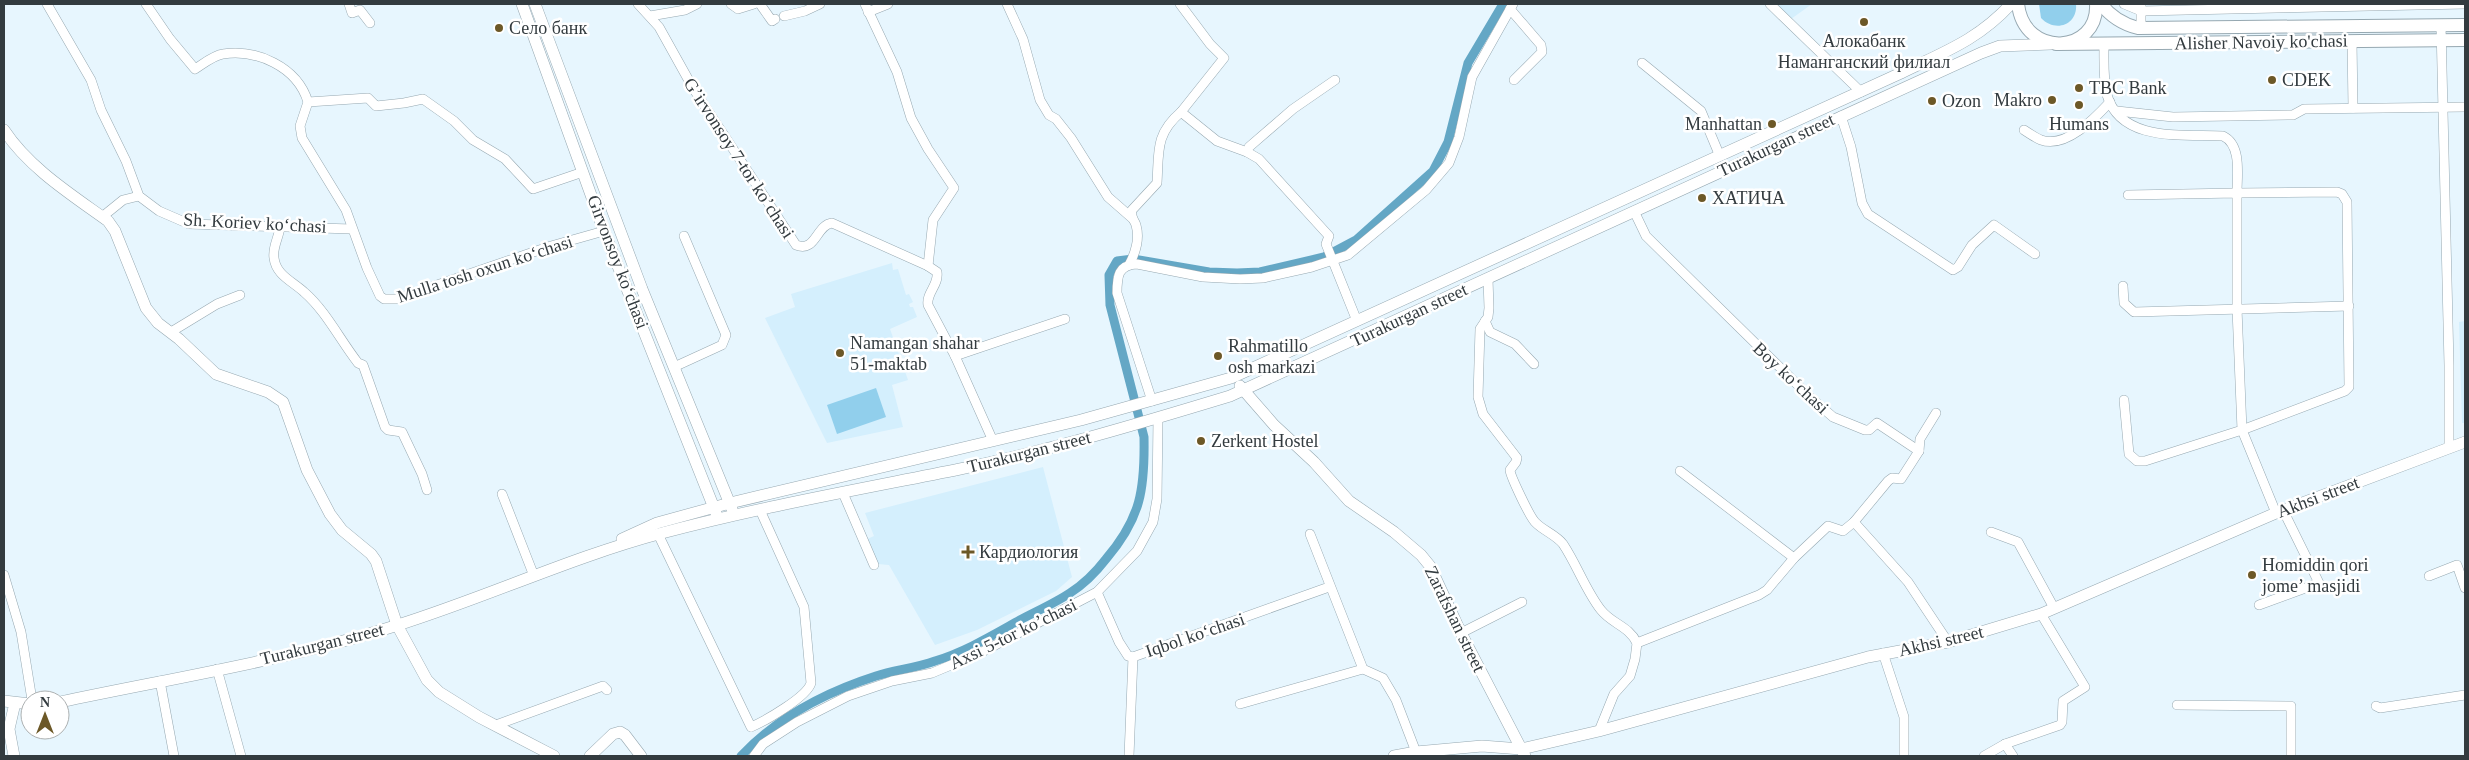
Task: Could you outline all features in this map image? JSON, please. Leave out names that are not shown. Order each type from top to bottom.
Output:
[{"type":"main road","name":"Girvonsoy koʻchasi","points":[[522,4],[604,231],[716,513]]},
{"type":"main road","name":"Girvonsoy koʻchasi","points":[[535,4],[642,289],[735,515]]},
{"type":"main road","name":"Turakurgan street","points":[[70,700],[296,652],[397,626],[577,560],[716,513],[730,503],[1120,410],[1231,378],[1719,154],[1861,92],[1970,39],[1988,28],[2011,4]]},
{"type":"main road","points":[[2018,4],[2022,21],[2033,35],[2044,41],[2056,44],[2068,43],[2078,38],[2087,30],[2094,20],[2096,4]]},
{"type":"main road","name":"Alisher Navoiy ko'chasi","points":[[2101,4],[2107,12],[2121,23],[2141,28],[2465,25]]},
{"type":"main road","name":"Alisher Navoiy ko'chasi","points":[[2056,44],[2465,40]]},
{"type":"main road","name":"Turakurgan street","points":[[577,560],[657,523],[716,513],[735,515],[959,469],[1123,428],[1244,391],[1841,116],[2000,46],[2056,44]]},
{"type":"main road","points":[[6,137],[48,176],[102,217],[115,231],[146,308],[158,323],[171,332],[216,374],[268,392],[283,402],[316,490],[342,530],[371,554],[376,562],[397,626],[423,673],[439,692],[554,756]]},
{"type":"main road","name":"Zarafshan street","points":[[1231,378],[1274,425],[1314,462],[1349,501],[1394,532],[1421,555],[1430,566],[1460,633],[1523,753]]},
{"type":"main road","name":"Akhsi street","points":[[1394,756],[1482,746],[1523,753],[1882,654],[1948,642],[2041,614],[2280,512],[2465,442]]},
{"type":"main road","points":[[9,702],[9,729],[14,756]]},
{"type":"main road","points":[[590,756],[613,734],[620,732],[625,735],[642,756]]},
{"type":"street","points":[[46,4],[91,80],[139,196],[123,200],[102,217]]},
{"type":"street","points":[[349,4],[352,13],[360,10],[370,23]]},
{"type":"street","name":"Gʼirvonsoy 7-tor koʼchasi","points":[[638,4],[659,27],[706,110],[796,245],[801,247],[810,245],[824,226],[832,223],[928,266]]},
{"type":"street","points":[[650,16],[685,10],[697,4]]},
{"type":"street","points":[[731,4],[738,9],[754,4]]},
{"type":"street","points":[[760,4],[772,21],[805,11],[820,4]]},
{"type":"street","points":[[888,4],[867,8],[897,72],[915,126],[954,188],[933,220],[928,266],[935,270],[938,275],[935,286],[927,298],[928,305],[955,356],[993,441]]},
{"type":"street","points":[[1007,4],[1023,39],[1045,110],[1071,138],[1108,197],[1132,218],[1138,231],[1135,252],[1129,265],[1121,270],[1117,284],[1117,293],[1151,401]]},
{"type":"street","points":[[1132,218],[1132,210],[1158,183],[1157,158],[1164,131],[1170,121],[1181,112],[1224,58],[1210,44],[1180,4]]},
{"type":"street","points":[[1770,4],[1861,92]]},
{"type":"street","points":[[2124,4],[2141,7],[2316,8],[2465,4]]},
{"type":"street","points":[[150,5],[170,39],[195,69],[220,54],[258,55],[284,69],[297,84],[308,102],[368,98],[376,106],[423,99],[454,121],[467,136],[505,158],[533,189],[583,172]]},
{"type":"street","points":[[1129,265],[1145,266],[1203,277],[1264,278],[1331,257],[1348,255],[1426,190],[1449,163],[1459,138],[1472,77],[1512,6],[1541,45],[1542,52],[1514,80]]},
{"type":"street","points":[[2141,7],[2141,28]]},
{"type":"street","points":[[2316,8],[2316,27]]},
{"type":"street","points":[[2441,26],[2449,355],[2449,447]]},
{"type":"street","points":[[2352,41],[2354,108]]},
{"type":"street","points":[[2104,44],[2106,93],[2110,102],[2125,121],[2149,132],[2223,136],[2229,139],[2236,151],[2237,309],[2242,430],[2280,512],[2319,583],[2259,605]]},
{"type":"street","points":[[1642,63],[1701,111],[1719,154]]},
{"type":"street","points":[[1247,152],[1249,147],[1293,109],[1335,80]]},
{"type":"street","name":"Mulla tosh oxun koʻchasi","points":[[308,102],[300,126],[302,138],[346,210],[380,296],[390,300],[551,246],[604,231]]},
{"type":"street","points":[[2024,130],[2042,141],[2070,137],[2097,116],[2110,102]]},
{"type":"street","points":[[2117,111],[2173,116],[2293,115],[2304,109],[2465,107]]},
{"type":"street","points":[[1181,112],[1217,141],[1247,152],[1259,160],[1275,175],[1328,236],[1326,244],[1357,321]]},
{"type":"street","points":[[1841,116],[1851,147],[1862,203],[1868,214],[1953,270],[1958,267],[1972,245],[1993,225],[2034,254]]},
{"type":"street","points":[[2124,400],[2130,454],[2137,461],[2145,461],[2242,430],[2345,391],[2349,387],[2347,202],[2342,194],[2128,195]]},
{"type":"street","name":"Sh. Koriev koʻchasi","points":[[139,196],[159,211],[189,224],[352,229]]},
{"type":"street","name":"Boy koʻchasi","points":[[1634,211],[1646,236],[1723,313],[1833,417],[1865,430],[1869,430],[1877,423],[1919,450]]},
{"type":"street","points":[[280,227],[274,254],[278,270],[304,292],[331,324],[358,363],[363,365],[385,427],[388,430],[402,432],[422,474],[427,490]]},
{"type":"street","points":[[674,366],[722,345],[726,335],[684,236]]},
{"type":"street","points":[[1488,279],[1490,299],[1488,317],[1480,329],[1478,397],[1484,414],[1517,458],[1509,472],[1534,522],[1558,538],[1601,610],[1629,630],[1637,643],[1630,676],[1614,694],[1599,731]]},
{"type":"street","points":[[2123,286],[2124,303],[2134,312],[2349,306]]},
{"type":"street","points":[[171,332],[217,304],[240,296]]},
{"type":"street","points":[[955,356],[1065,319]]},
{"type":"street","points":[[1485,321],[1490,332],[1515,344],[1534,364]]},
{"type":"street","points":[[1637,643],[1759,595],[1778,579],[1794,558],[1828,526],[1843,531],[1854,522],[1888,481],[1892,478],[1901,479],[1919,450],[1920,439],[1936,413]]},
{"type":"street","name":"Аxsi 5-tor koʼchasi","points":[[754,756],[763,744],[796,722],[848,696],[892,681],[932,673],[974,656],[1097,592],[1137,551],[1154,522],[1157,499],[1158,418]]},
{"type":"street","points":[[1680,472],[1794,558]]},
{"type":"street","points":[[843,493],[874,565]]},
{"type":"street","points":[[502,494],[534,576]]},
{"type":"street","points":[[658,534],[751,727],[798,698],[808,690],[811,683],[804,607],[760,510]]},
{"type":"street","points":[[1854,522],[1908,582],[1948,642]]},
{"type":"street","points":[[1991,532],[2018,542],[2054,608]]},
{"type":"street","points":[[1310,534],[1329,587],[1363,669]]},
{"type":"street","points":[[2429,576],[2461,564],[2465,588]]},
{"type":"street","points":[[4,574],[21,632],[30,690]]},
{"type":"street","name":"Iqbol koʻchasi","points":[[1097,592],[1119,642],[1128,656],[1133,657],[1329,587]]},
{"type":"street","points":[[1460,633],[1522,602]]},
{"type":"street","points":[[1984,756],[2005,744],[2060,725],[2062,722],[2063,701],[2086,687],[2041,614]]},
{"type":"street","points":[[1882,654],[1902,710],[1904,756]]},
{"type":"street","points":[[1129,756],[1133,657]]},
{"type":"street","points":[[217,669],[240,756]]},
{"type":"street","points":[[1240,704],[1363,669],[1384,678],[1396,700],[1416,752]]},
{"type":"street","points":[[160,681],[174,756]]},
{"type":"street","points":[[496,725],[603,686],[607,690]]},
{"type":"street","points":[[2376,706],[2380,708],[2465,695]]},
{"type":"street","points":[[2177,705],[2291,706],[2291,756]]},
{"type":"street","points":[[2005,744],[2013,756]]},
{"type":"shaded area","points":[[1777,4],[1812,4],[1791,19]]},
{"type":"shaded area","points":[[2039,4],[2076,4],[2076,11],[2069,22],[2059,26],[2053,25],[2041,18]]},
{"type":"shaded area","name":"Namangan shahar 51-maktab","points":[[892,263],[893,270],[898,269],[906,295],[909,294],[913,302],[909,304],[910,307],[913,307],[917,317],[890,329],[908,380],[892,385],[903,427],[827,443],[765,318],[795,307],[791,294]]},
{"type":"shaded area","points":[[2465,321],[2465,423],[2462,423],[2459,322]]},
{"type":"shaded area","points":[[876,388],[886,417],[837,434],[827,405]]},
{"type":"shaded area","name":"Кардиология","points":[[1043,467],[1072,577],[1056,591],[977,630],[935,645],[889,565],[878,564],[865,540],[874,536],[865,513]]},
{"type":"waterway","points":[[741,756],[755,742],[786,718],[821,698],[857,682],[928,663],[957,653],[1058,600],[1090,578],[1127,530],[1134,516],[1142,488],[1144,437],[1110,305],[1109,275],[1117,261],[1133,259],[1209,272],[1260,272],[1324,257],[1356,240],[1433,171],[1448,142],[1468,63],[1503,4]]},
{"type":"place","name":"Алокабанк Наманганский филиал","points":[[1864,22]]},
{"type":"place","name":"Село банк","points":[[499,28]]},
{"type":"place","name":"CDEK","points":[[2272,80]]},
{"type":"place","name":"TBC Bank","points":[[2079,88]]},
{"type":"place","name":"Makro","points":[[2052,100]]},
{"type":"place","name":"Ozon","points":[[1932,101]]},
{"type":"place","name":"Humans","points":[[2079,105]]},
{"type":"place","name":"Manhattan","points":[[1772,124]]},
{"type":"place","name":"ХАТИЧА","points":[[1702,198]]},
{"type":"place","name":"Namangan shahar 51-maktab","points":[[840,353]]},
{"type":"place","name":"Rahmatillo osh markazi","points":[[1218,356]]},
{"type":"place","name":"Zerkent Hostel","points":[[1201,441]]},
{"type":"place","name":"Кардиология","points":[[968,552]]},
{"type":"place","name":"Homiddin qori jome’ masjidi","points":[[2252,575]]}]
